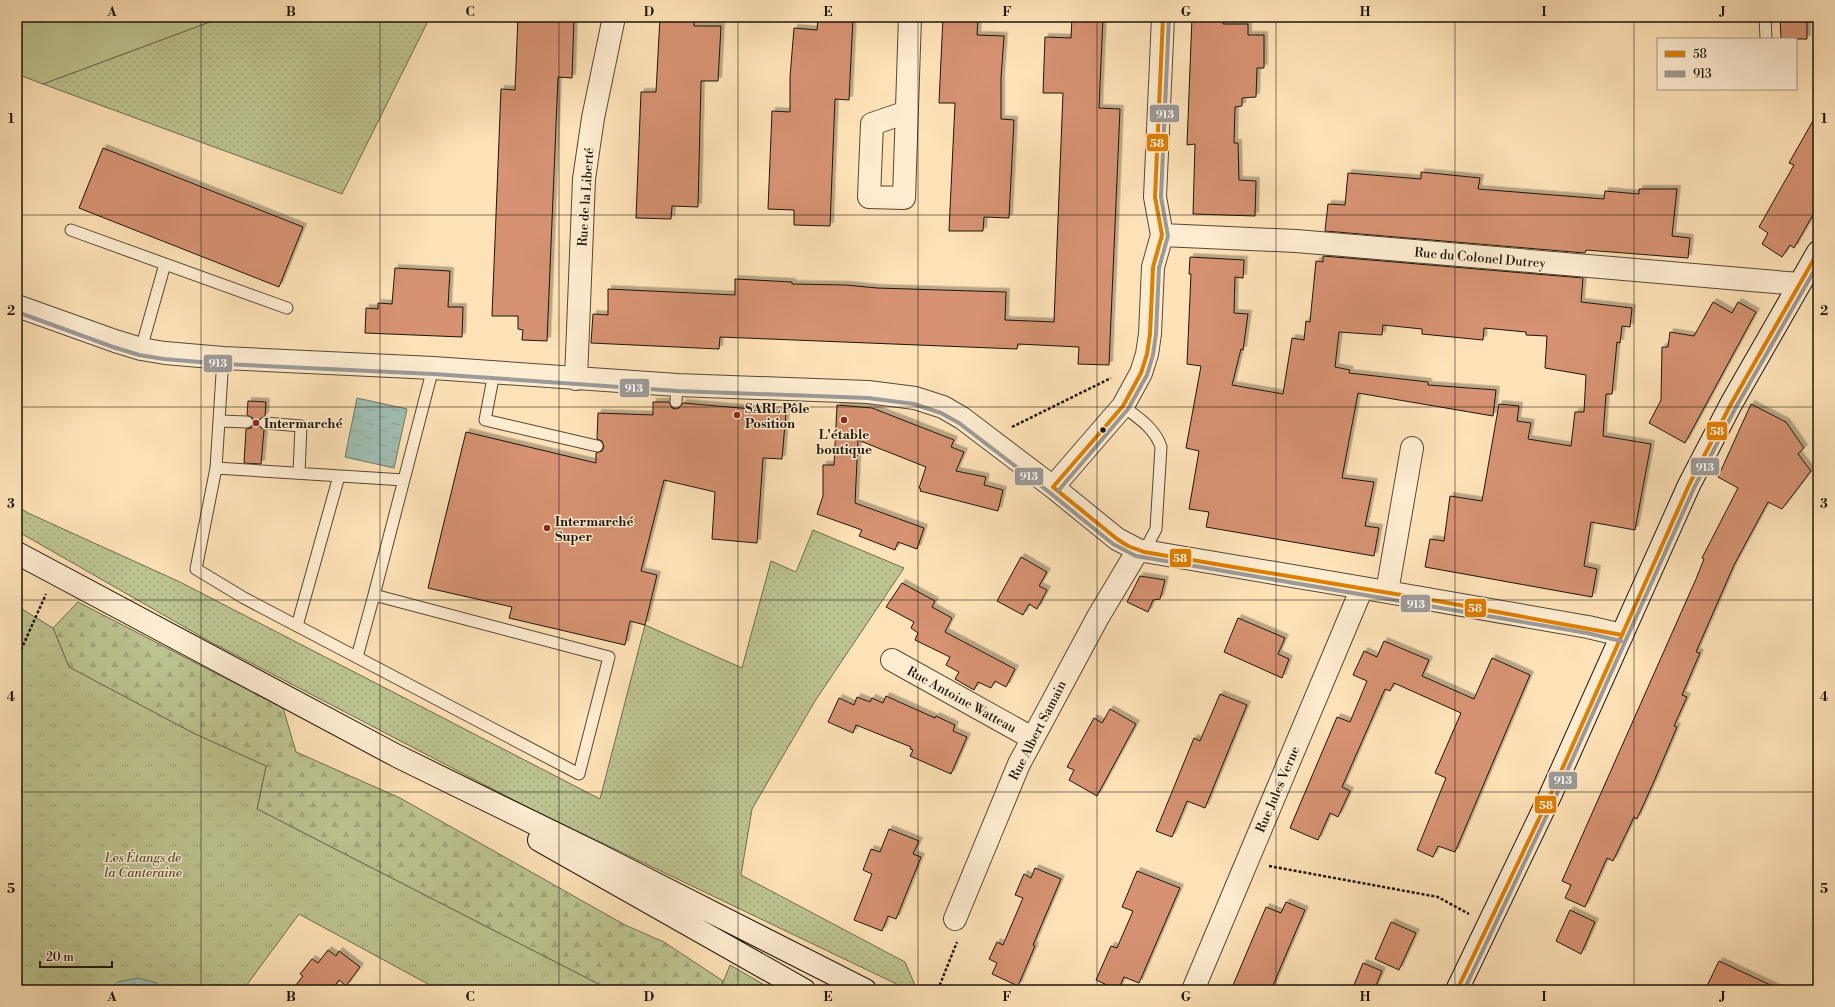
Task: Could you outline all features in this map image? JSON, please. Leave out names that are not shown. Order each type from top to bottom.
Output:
[{"type":"street","name":"Rue de la Liberté","points":[[576,379],[584,179],[593,118],[614,17]]},
{"type":"street","points":[[907,112],[910,17]]},
{"type":"street","points":[[1053,487],[1123,406],[1141,373],[1147,354],[1150,334],[1153,267],[1162,235],[1155,197],[1163,17]]},
{"type":"street","name":"Rue du Colonel Dutrey","points":[[1162,235],[1296,241],[1799,284]]},
{"type":"street","points":[[1457,990],[1550,796],[1686,492],[1751,368],[1799,284],[1817,256]]},
{"type":"street","points":[[17,306],[141,349],[223,358],[433,368],[576,379],[677,394],[868,392],[914,398],[943,407],[962,418],[996,442],[1117,539],[1141,551],[1588,627],[1622,635]]},
{"type":"street","points":[[1387,592],[1412,448]]},
{"type":"street","name":"Rue Albert Samain","points":[[955,920],[1000,808],[1032,738],[1105,604],[1141,551]]},
{"type":"street","points":[[17,553],[397,756],[599,855],[865,990]]},
{"type":"street","name":"Rue Jules Verne","points":[[1193,990],[1362,588]]},
{"type":"street","name":"Rue Antoine Watteau","points":[[892,660],[1032,738]]},
{"type":"street","points":[[397,756],[600,875],[804,990]]},
{"type":"lane","points":[[1765,17],[1766,38]]},
{"type":"lane","points":[[71,230],[287,308]]},
{"type":"lane","points":[[141,349],[165,264]]},
{"type":"lane","points":[[223,358],[216,468],[196,569],[244,598],[579,774],[609,657],[374,595]]},
{"type":"lane","points":[[357,657],[433,368]]},
{"type":"lane","points":[[494,373],[485,420],[597,446]]},
{"type":"lane","points":[[1123,406],[1145,423],[1158,436],[1161,447],[1156,530],[1141,551]]},
{"type":"lane","points":[[219,421],[247,422]]},
{"type":"lane","points":[[264,424],[301,426],[299,473]]},
{"type":"lane","points":[[216,468],[404,480]]},
{"type":"lane","points":[[297,626],[339,476]]},
{"type":"path","points":[[996,442],[1006,430],[1111,378]]},
{"type":"path","points":[[17,659],[55,574]]},
{"type":"path","points":[[1246,862],[1438,897],[1488,925]]},
{"type":"path","points":[[940,990],[939,987],[957,944],[955,920]]},
{"type":"green space","points":[[17,17],[223,17],[43,84],[17,74]]},
{"type":"green space","points":[[223,17],[430,17],[342,194],[43,84]]},
{"type":"green space","points":[[17,506],[28,513],[180,582],[600,799],[645,625],[742,668],[771,561],[796,572],[813,530],[904,568],[815,701],[752,809],[741,875],[905,962],[917,990],[909,990],[525,806],[209,641],[17,531]]},
{"type":"green space","points":[[78,602],[283,708],[296,752],[400,798],[625,925],[664,942],[723,981],[720,990],[610,990],[257,809],[266,766],[193,733],[69,667],[53,628]]},
{"type":"green space","name":"Les Étangs de la Canteraine","points":[[17,606],[53,628],[69,667],[193,733],[266,766],[257,809],[610,990],[439,990],[299,914],[243,990],[17,990]]},
{"type":"green space","points":[[730,965],[773,990],[720,990]]},
{"type":"water","points":[[357,398],[407,409],[394,468],[345,457]]},
{"type":"water","points":[[138,978],[157,983],[159,990],[108,990],[118,982]]},
{"type":"building","points":[[518,17],[574,17],[572,78],[558,77],[547,341],[522,340],[523,330],[518,329],[518,316],[492,316],[501,89],[515,90]]},
{"type":"building","points":[[660,17],[694,17],[694,26],[721,26],[718,81],[701,81],[698,207],[672,206],[671,219],[636,218],[641,92],[656,92]]},
{"type":"building","points":[[818,17],[853,17],[849,100],[835,99],[830,226],[794,225],[794,210],[768,209],[772,111],[790,112],[790,77],[794,28],[817,30]]},
{"type":"building","points":[[943,17],[978,17],[977,35],[1004,36],[1001,78],[1001,119],[1014,120],[1009,218],[984,217],[983,231],[949,231],[955,103],[939,103]]},
{"type":"building","points":[[1072,17],[1103,17],[1099,108],[1120,109],[1109,365],[1078,364],[1079,347],[1018,344],[1017,349],[720,337],[719,349],[591,343],[593,314],[608,315],[608,289],[735,295],[735,279],[792,282],[792,284],[1006,292],[1005,320],[1054,322],[1063,93],[1043,93],[1045,37],[1071,38]]},
{"type":"building","points":[[1192,17],[1224,17],[1223,24],[1248,24],[1248,35],[1264,35],[1264,68],[1257,68],[1256,97],[1242,98],[1242,106],[1235,107],[1234,143],[1238,143],[1239,180],[1256,181],[1255,216],[1193,214],[1195,144],[1187,145]]},
{"type":"building","points":[[1780,17],[1807,17],[1807,39],[1781,38]]},
{"type":"building","points":[[1818,112],[1818,206],[1794,248],[1790,245],[1782,257],[1762,244],[1768,233],[1759,227],[1794,165],[1789,163]]},
{"type":"building","points":[[103,148],[303,227],[279,287],[79,208]]},
{"type":"building","points":[[1421,172],[1480,178],[1478,189],[1604,199],[1605,191],[1639,194],[1639,189],[1677,189],[1672,236],[1690,238],[1688,258],[1586,250],[1585,253],[1325,231],[1328,204],[1345,205],[1348,173],[1421,179]]},
{"type":"building","points":[[1323,256],[1583,278],[1581,302],[1632,308],[1630,327],[1622,326],[1620,343],[1617,342],[1612,394],[1606,394],[1603,436],[1651,444],[1635,530],[1591,522],[1584,566],[1597,569],[1592,597],[1425,567],[1430,539],[1444,541],[1450,496],[1482,501],[1499,404],[1519,406],[1517,421],[1531,423],[1528,439],[1571,446],[1575,412],[1584,412],[1586,375],[1545,368],[1547,336],[1526,335],[1526,332],[1484,328],[1483,340],[1422,334],[1422,329],[1383,325],[1382,335],[1339,332],[1335,367],[1350,370],[1349,373],[1428,382],[1428,385],[1496,390],[1493,416],[1358,393],[1342,478],[1374,482],[1365,526],[1379,528],[1374,556],[1206,527],[1209,512],[1189,509],[1199,451],[1186,448],[1201,366],[1187,364],[1191,274],[1189,274],[1190,257],[1244,260],[1243,278],[1235,277],[1234,313],[1248,314],[1243,350],[1241,349],[1232,385],[1283,394],[1292,338],[1304,340],[1306,321],[1310,322],[1316,261],[1323,262]]},
{"type":"building","points":[[395,268],[450,271],[448,307],[463,307],[462,337],[365,333],[366,308],[378,309],[378,303],[392,304]]},
{"type":"building","points":[[1713,302],[1732,313],[1738,302],[1756,312],[1685,443],[1649,423],[1661,400],[1662,347],[1668,347],[1670,332],[1694,336]]},
{"type":"building","points":[[248,401],[266,402],[265,416],[260,419],[258,423],[264,430],[261,464],[244,463],[246,429],[251,428],[254,423],[253,418],[247,415]]},
{"type":"building","name":"Intermarché Super","points":[[653,402],[669,402],[672,408],[675,409],[679,408],[683,403],[786,412],[782,459],[763,458],[757,543],[712,539],[715,492],[664,480],[641,571],[657,575],[645,625],[630,621],[625,645],[509,618],[512,607],[428,588],[466,432],[596,463],[596,453],[602,451],[604,447],[602,441],[597,439],[598,413],[653,415]]},
{"type":"building","points":[[1751,404],[1786,422],[1804,448],[1798,454],[1811,471],[1782,509],[1768,502],[1734,565],[1696,652],[1700,653],[1682,695],[1687,697],[1674,726],[1677,727],[1655,779],[1637,819],[1634,817],[1613,861],[1607,858],[1585,907],[1565,898],[1571,885],[1562,881],[1696,579],[1704,559],[1702,558],[1738,488],[1718,477]]},
{"type":"building","points":[[837,405],[872,408],[954,440],[951,447],[964,452],[956,471],[986,477],[984,485],[1003,490],[998,511],[920,491],[921,489],[919,488],[926,467],[858,440],[855,503],[924,528],[917,549],[898,542],[895,550],[859,536],[862,530],[817,514],[823,496],[823,465],[834,465]]},
{"type":"building","points":[[1021,557],[1047,572],[1039,586],[1047,590],[1037,609],[1029,604],[1023,615],[997,601]]},
{"type":"building","points":[[1140,576],[1165,580],[1160,599],[1153,600],[1148,612],[1127,602]]},
{"type":"building","points":[[902,583],[935,601],[932,607],[952,618],[945,632],[1015,669],[1006,687],[995,681],[991,688],[978,682],[974,690],[955,679],[959,672],[946,665],[950,657],[915,640],[918,633],[911,628],[914,622],[886,607]]},
{"type":"building","points":[[1238,618],[1285,638],[1278,654],[1289,659],[1282,678],[1224,652]]},
{"type":"building","points":[[1384,641],[1429,660],[1422,676],[1474,699],[1492,658],[1530,675],[1455,852],[1438,846],[1433,857],[1417,850],[1446,778],[1435,773],[1461,713],[1394,683],[1390,691],[1385,689],[1342,787],[1350,791],[1338,817],[1330,813],[1318,840],[1290,828],[1337,717],[1350,722],[1367,681],[1353,675],[1364,651],[1377,657]]},
{"type":"building","points":[[1220,694],[1247,705],[1205,808],[1187,801],[1172,837],[1156,831],[1194,738],[1200,741]]},
{"type":"building","points":[[886,696],[935,718],[936,716],[955,725],[953,731],[967,737],[951,774],[910,756],[913,750],[910,749],[911,747],[856,725],[853,733],[828,722],[839,698],[854,705],[857,697],[870,702],[872,698],[883,703]]},
{"type":"building","points":[[1110,709],[1136,724],[1097,796],[1069,780],[1074,770],[1067,767],[1094,718],[1102,723]]},
{"type":"building","points":[[889,829],[919,841],[913,854],[921,857],[896,919],[888,916],[882,931],[854,920],[872,874],[863,870],[871,849],[880,852]]},
{"type":"building","points":[[1035,868],[1061,879],[1033,945],[1035,946],[1018,986],[992,974],[997,963],[989,959],[997,942],[1003,945],[1023,898],[1015,895],[1024,874],[1031,878]]},
{"type":"building","points":[[1137,871],[1180,888],[1139,983],[1124,977],[1118,990],[1096,980],[1111,946],[1117,948],[1133,911],[1122,907]]},
{"type":"building","points":[[1286,902],[1305,910],[1271,990],[1231,990],[1266,907],[1281,913]]},
{"type":"building","points":[[1570,910],[1595,922],[1581,954],[1556,941]]},
{"type":"building","points":[[1391,922],[1416,933],[1399,970],[1375,959]]},
{"type":"building","points":[[328,950],[336,956],[339,951],[360,967],[346,986],[339,980],[332,990],[292,990],[303,976],[300,974],[312,959],[318,963]]},
{"type":"building","points":[[1719,961],[1781,990],[1705,990]]},
{"type":"building","points":[[1363,963],[1382,971],[1374,990],[1352,990]]},
{"type":"transit line","name":"58","points":[[1053,487],[1123,406],[1141,373],[1147,354],[1150,334],[1153,267],[1162,235],[1155,197],[1163,17]]},
{"type":"transit line","name":"913","points":[[1058,491],[1128,409],[1147,375],[1153,355],[1156,334],[1159,268],[1168,236],[1161,197],[1169,17]]},
{"type":"transit line","name":"58","points":[[1457,990],[1550,796],[1689,485],[1731,404],[1818,252]]},
{"type":"transit line","name":"913","points":[[1464,990],[1555,798],[1694,488],[1736,407],[1818,264]]},
{"type":"transit line","name":"913","points":[[17,312],[113,347],[139,355],[164,359],[223,364],[433,374],[677,391],[868,398],[914,404],[941,413],[959,423],[1049,492],[1113,544],[1136,556],[1587,633],[1621,641]]},
{"type":"transit line","name":"58","points":[[1053,487],[1117,539],[1128,546],[1144,552],[1443,602],[1622,635]]},
{"type":"place","name":"SARL Pôle Position","points":[[737,415]]},
{"type":"place","name":"L'étable boutique","points":[[844,420]]},
{"type":"place","name":"Intermarché","points":[[256,423]]},
{"type":"place","name":"Intermarché Super","points":[[547,528]]}]
